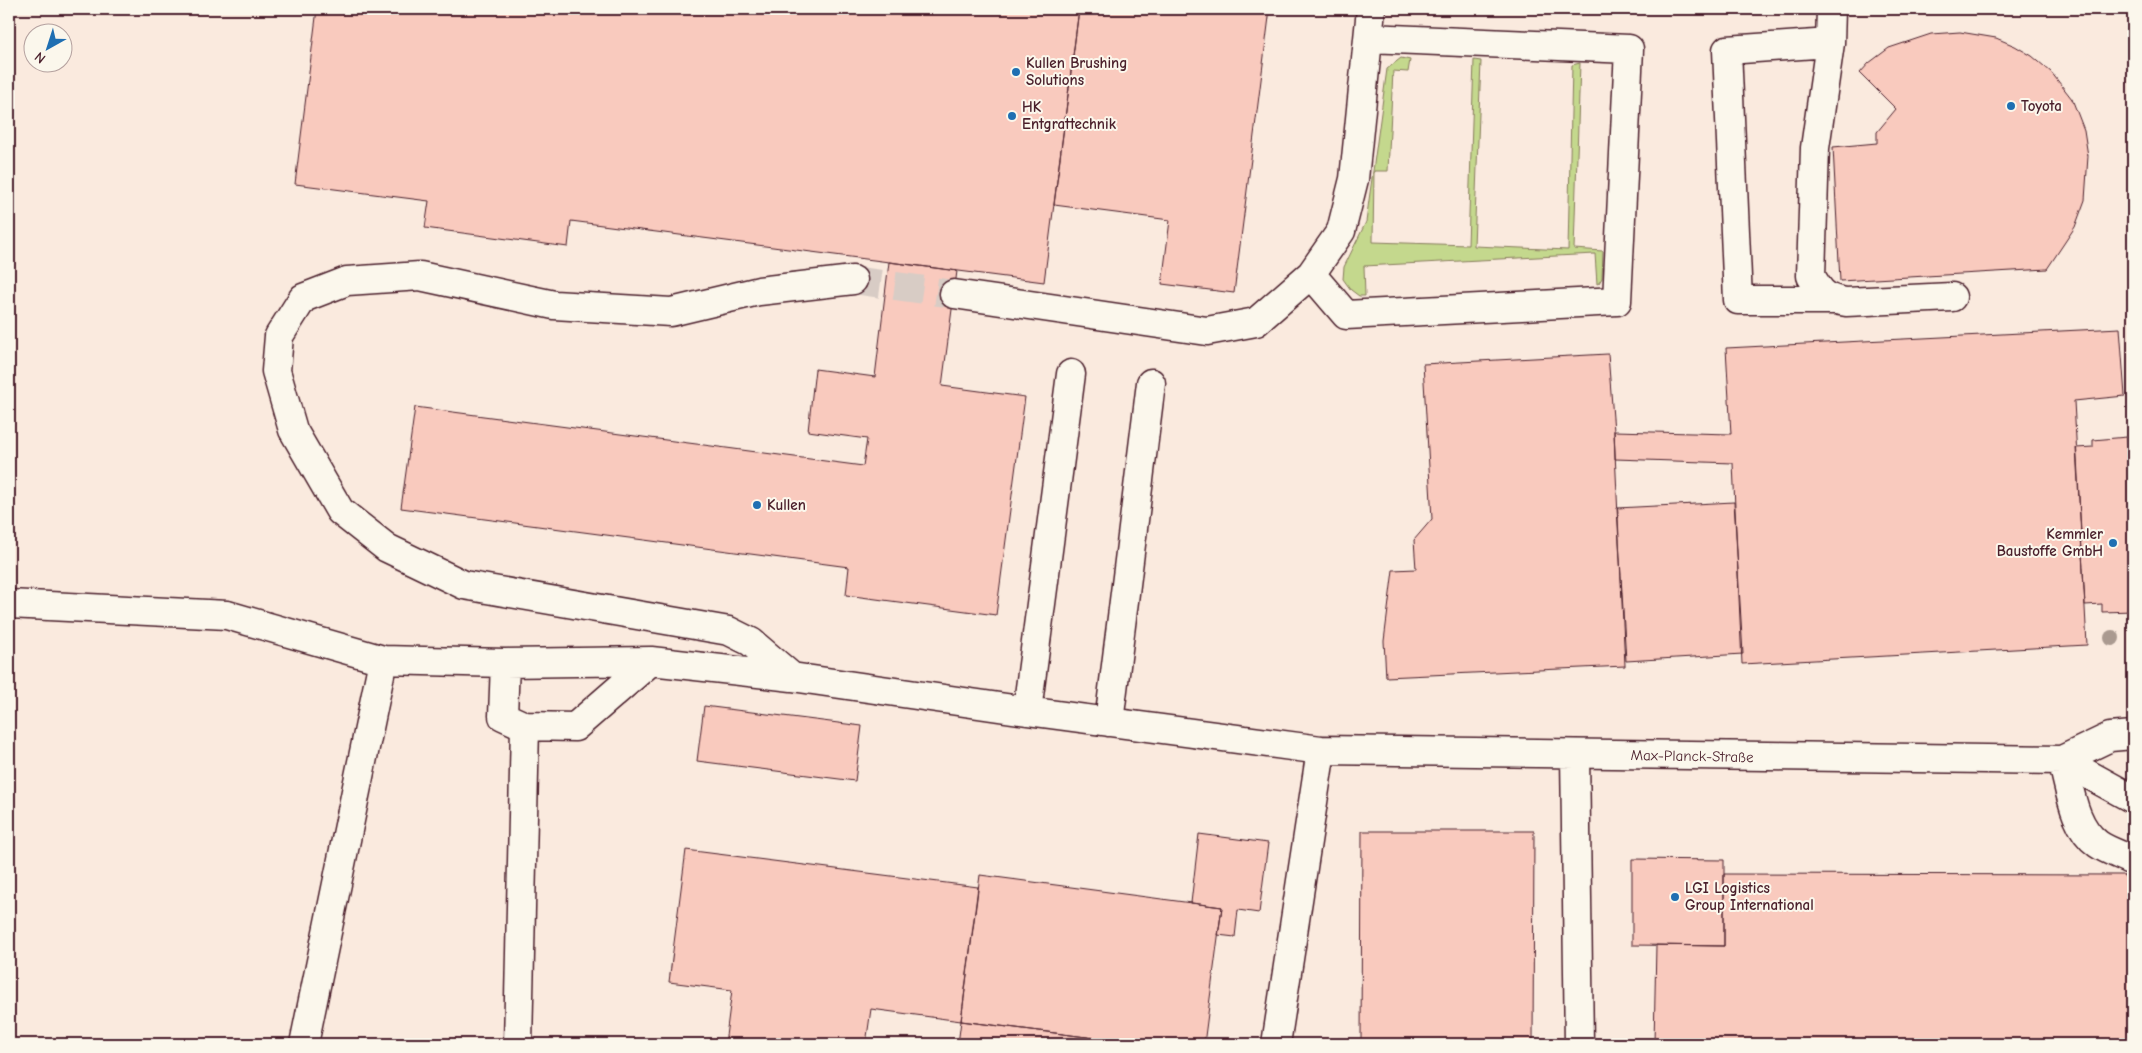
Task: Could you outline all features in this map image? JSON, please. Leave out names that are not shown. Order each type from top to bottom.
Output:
[{"type":"street","points":[[954,294],[1207,331],[1256,322],[1311,274],[1341,231],[1354,179],[1372,9]]},
{"type":"street","points":[[1831,9],[1830,43],[1815,148],[1811,276],[1819,290],[1831,300]]},
{"type":"street","points":[[1311,274],[1346,315],[1617,301],[1629,50],[1369,38]]},
{"type":"street","points":[[1830,43],[1727,50],[1738,300],[1831,300],[1846,302],[1952,297]]},
{"type":"street","points":[[792,677],[750,642],[729,631],[464,585],[387,548],[340,512],[292,430],[276,371],[279,336],[303,298],[347,281],[420,276],[554,304],[671,312],[759,291],[853,280]]},
{"type":"street","points":[[1027,711],[1071,374]]},
{"type":"street","points":[[1109,722],[1151,383]]},
{"type":"street","name":"Max-Planck-Straße","points":[[9,604],[228,615],[383,660],[505,663],[652,661],[792,677],[1027,711],[1321,750],[2062,760],[2129,792]]},
{"type":"street","points":[[304,1044],[383,660]]},
{"type":"street","points":[[505,663],[503,716],[525,726],[575,727],[652,661]]},
{"type":"street","points":[[518,1044],[525,726]]},
{"type":"street","name":"Max-Planck-Straße","points":[[2062,760],[2110,737],[2133,735]]},
{"type":"street","points":[[1276,1044],[1321,750]]},
{"type":"street","points":[[1574,754],[1579,1044]]},
{"type":"street","points":[[2062,760],[2077,815],[2084,833],[2100,845],[2133,861]]},
{"type":"shaded area","points":[[9,9],[2133,9],[2133,1044],[9,1044]]},
{"type":"green space","points":[[1401,58],[1410,60],[1408,72],[1393,71],[1388,171],[1374,171],[1373,242],[1468,245],[1474,60],[1481,61],[1474,246],[1568,250],[1572,65],[1580,63],[1574,249],[1603,251],[1602,278],[1599,283],[1597,284],[1595,254],[1364,266],[1365,296],[1359,296],[1351,290],[1343,279],[1344,267],[1366,222],[1387,69]]},
{"type":"building","points":[[317,9],[1079,9],[1044,282],[571,221],[568,247],[425,228],[429,201],[295,184]]},
{"type":"building","points":[[1079,9],[1270,9],[1234,293],[1162,284],[1170,220],[1054,205]]},
{"type":"building","points":[[1960,32],[1996,38],[2032,56],[2051,72],[2072,99],[2084,130],[2088,156],[2085,200],[2075,227],[2047,269],[1840,281],[1833,147],[1877,143],[1877,132],[1896,109],[1860,73],[1869,63],[1889,48],[1931,34]]},
{"type":"building","points":[[889,262],[957,271],[942,386],[1025,397],[996,615],[846,595],[849,567],[401,508],[415,407],[863,466],[867,439],[808,431],[815,369],[875,377]]},
{"type":"building","points":[[2120,328],[2125,396],[2074,401],[2087,645],[1742,664],[1733,463],[1615,459],[1614,431],[1731,434],[1726,348]]},
{"type":"building","points":[[1608,354],[1614,431],[1625,666],[1386,677],[1384,641],[1393,570],[1416,569],[1414,540],[1432,519],[1423,364]]},
{"type":"building","points":[[2127,437],[2133,546],[2133,611],[2102,612],[2102,604],[2085,605],[2076,448],[2093,447],[2093,440]]},
{"type":"building","points":[[1734,502],[1743,654],[1626,661],[1617,508]]},
{"type":"building","points":[[704,706],[862,726],[855,781],[697,761]]},
{"type":"building","points":[[1362,831],[1534,831],[1533,1044],[1361,1044]]},
{"type":"building","points":[[1199,834],[1268,843],[1259,913],[1238,910],[1235,937],[1218,935],[1222,907],[1191,903]]},
{"type":"building","points":[[686,850],[978,887],[961,1021],[871,1009],[866,1044],[725,1044],[732,990],[669,982]]},
{"type":"building","points":[[1632,859],[1724,860],[1724,946],[1632,945]]},
{"type":"building","points":[[1724,874],[2123,875],[2133,886],[2133,1044],[1654,1044],[1656,945],[1724,946]]},
{"type":"building","points":[[980,875],[1222,907],[1204,1044],[1141,1044],[961,1021]]},
{"type":"building","points":[[961,1021],[1141,1044],[958,1044]]},
{"type":"tunnel","points":[[853,280],[954,294]]},
{"type":"place","name":"Kullen Brushing Solutions","points":[[1016,72]]},
{"type":"place","name":"Toyota","points":[[2011,106]]},
{"type":"place","name":"HK Entgrattechnik","points":[[1012,116]]},
{"type":"place","name":"Kullen","points":[[757,505]]},
{"type":"place","name":"Kemmler Baustoffe GmbH","points":[[2113,543]]},
{"type":"place","name":"LGI Logistics Group International","points":[[1675,897]]}]
